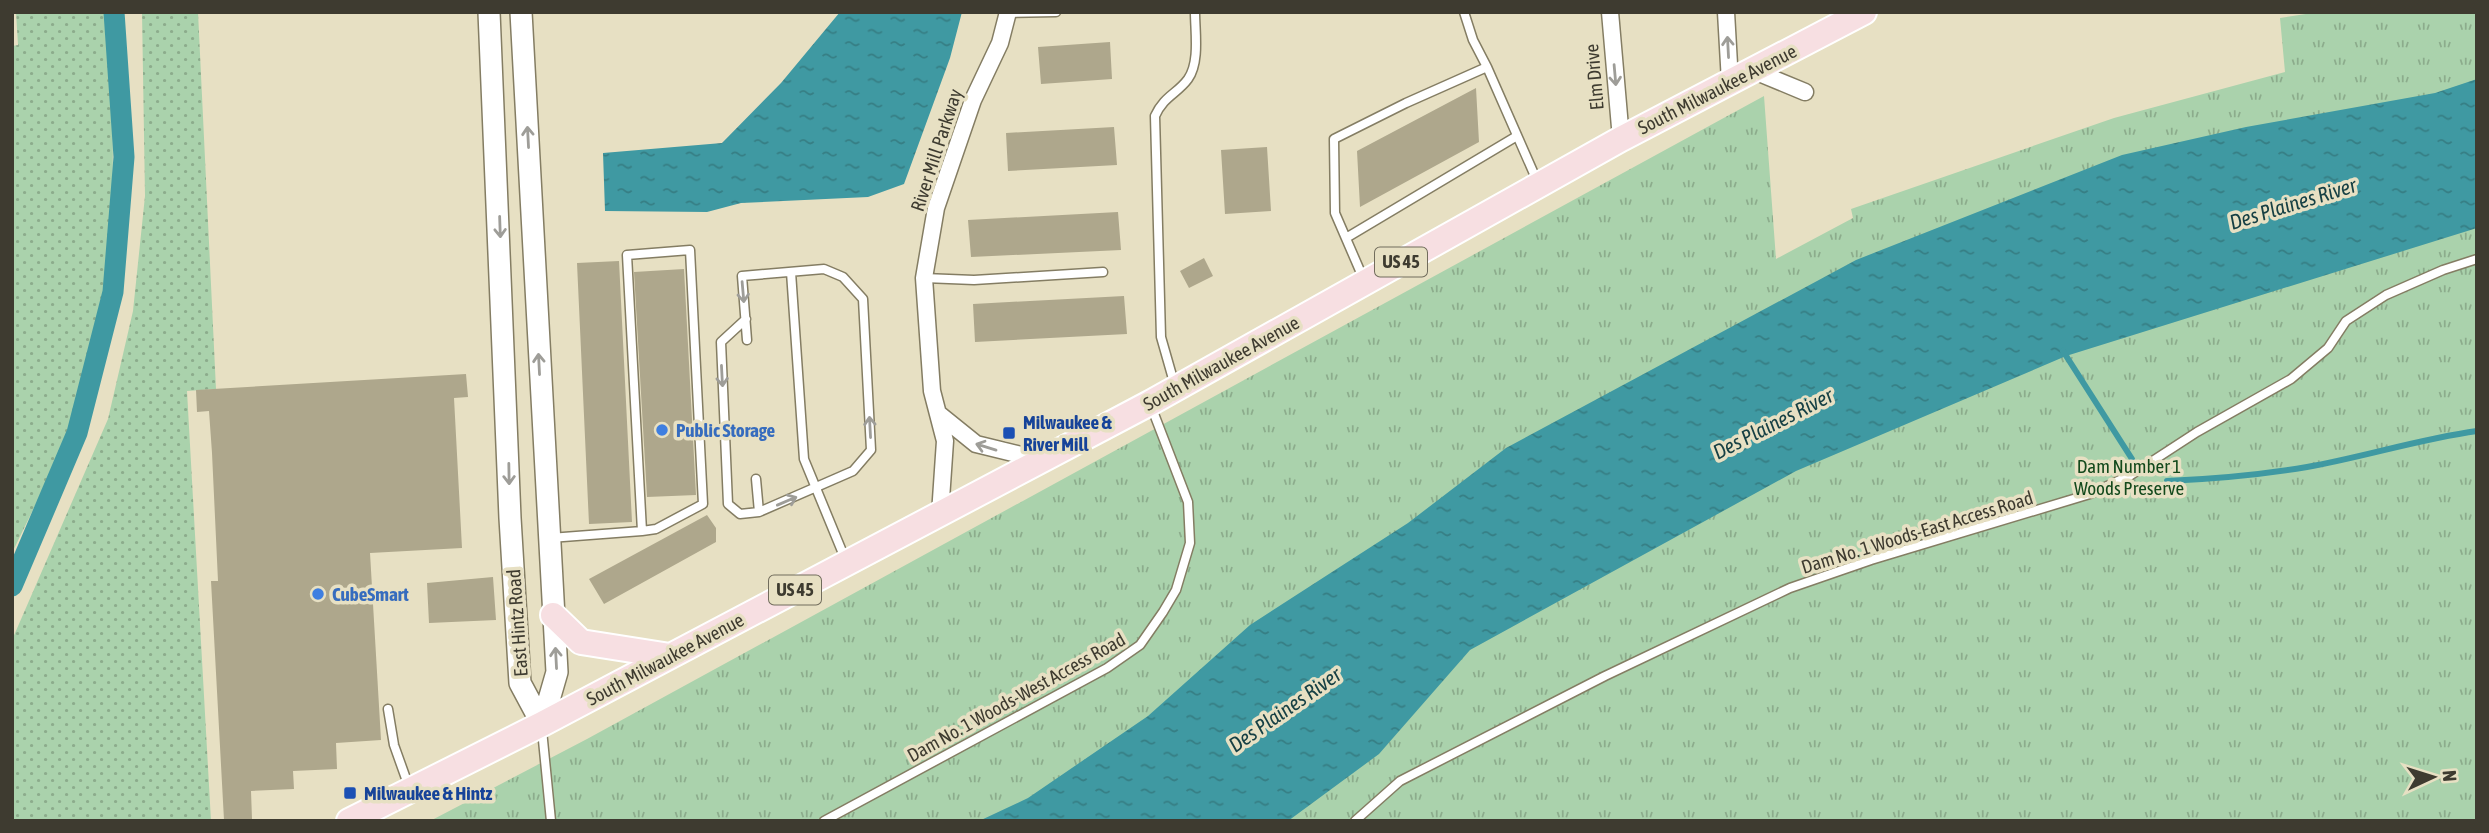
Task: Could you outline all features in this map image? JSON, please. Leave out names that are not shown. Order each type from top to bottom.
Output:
[{"type":"main road","name":"East Hintz Road","points":[[489,12],[510,518],[520,683],[542,724]]},
{"type":"main road","name":"East Hintz Road","points":[[521,12],[556,671],[542,724]]},
{"type":"main road","name":"South Milwaukee Avenue","points":[[349,821],[542,724],[1150,403],[1621,139],[1864,12]]},
{"type":"main road","points":[[553,615],[580,642],[670,656]]},
{"type":"street","name":"Elm Drive","points":[[1610,12],[1621,139]]},
{"type":"street","points":[[1726,12],[1730,82]]},
{"type":"street","name":"River Mill Parkway","points":[[940,514],[945,440],[932,391],[924,278],[936,208],[972,100],[1000,43],[1008,13]]},
{"type":"street","points":[[1752,70],[1804,92]]},
{"type":"street","points":[[940,415],[976,444],[1042,460]]},
{"type":"lane","points":[[1008,13],[1056,12]]},
{"type":"lane","points":[[1176,388],[1161,337],[1155,116],[1161,101],[1188,78],[1194,61],[1195,12]]},
{"type":"lane","points":[[1464,12],[1473,40],[1539,185]]},
{"type":"lane","points":[[1365,282],[1335,213],[1334,139],[1487,67]]},
{"type":"lane","points":[[1346,237],[1517,136]]},
{"type":"lane","points":[[549,538],[642,531],[656,529],[703,504],[690,250],[627,255],[642,531]]},
{"type":"lane","name":"Dam No. 1 Woods-East Access Road","points":[[1355,821],[1400,781],[1605,676],[1790,588],[1871,560],[2090,494],[2131,475],[2197,432],[2291,379],[2328,348],[2346,321],[2386,295],[2443,270],[2477,259]]},
{"type":"lane","points":[[746,319],[721,342],[728,504],[740,514],[759,512],[853,471],[871,450],[863,299],[843,277],[824,269],[742,276],[746,319],[747,340]]},
{"type":"lane","points":[[791,272],[804,458],[846,563]]},
{"type":"lane","points":[[924,278],[974,280],[1102,272]]},
{"type":"lane","name":"Dam No. 1 Woods-West Access Road","points":[[824,821],[1107,668],[1140,645],[1176,590],[1190,543],[1188,502],[1150,403]]},
{"type":"lane","points":[[756,479],[759,512]]},
{"type":"lane","points":[[388,709],[394,745],[410,790]]},
{"type":"lane","points":[[542,724],[551,821]]},
{"type":"green space","points":[[16,12],[105,12],[113,156],[108,251],[93,346],[67,433],[12,553],[12,46],[18,45]]},
{"type":"green space","points":[[142,12],[198,12],[216,389],[187,391],[211,821],[12,821],[12,640],[108,419],[133,311],[145,196]]},
{"type":"green space","name":"Dam Number 1 Woods Preserve","points":[[2319,12],[2477,12],[2477,821],[430,821],[587,739],[1764,96],[1776,259],[1853,218],[1851,209],[2114,118],[2285,72],[2280,18]]},
{"type":"water","points":[[840,12],[962,12],[950,58],[904,184],[868,197],[741,203],[707,212],[605,211],[603,153],[722,143],[781,83]]},
{"type":"water","name":"Des Plaines River","points":[[2477,79],[2477,228],[2066,356],[1796,471],[1470,650],[1379,754],[1288,821],[979,821],[1028,798],[1148,716],[1250,625],[1408,523],[1506,448],[1856,260],[2122,155],[2246,127],[2435,93]]},
{"type":"building","points":[[1110,42],[1112,79],[1041,84],[1038,47]]},
{"type":"building","points":[[1476,88],[1479,142],[1360,207],[1357,151]]},
{"type":"building","points":[[1114,127],[1117,165],[1008,171],[1006,133]]},
{"type":"building","points":[[1267,147],[1271,211],[1225,214],[1221,150]]},
{"type":"building","points":[[1118,212],[1121,250],[971,257],[968,220]]},
{"type":"building","points":[[1204,258],[1213,276],[1189,288],[1180,271]]},
{"type":"building","points":[[619,261],[632,522],[589,524],[577,263]]},
{"type":"building","points":[[684,269],[696,495],[647,497],[634,272]]},
{"type":"building","points":[[1124,296],[1127,334],[975,342],[973,304]]},
{"type":"building","points":[[466,374],[468,397],[454,398],[462,548],[370,553],[381,740],[336,743],[337,769],[293,771],[294,789],[251,791],[252,819],[224,820],[211,581],[218,581],[212,453],[209,411],[197,412],[196,390]]},
{"type":"building","points":[[707,515],[716,528],[716,542],[604,604],[589,579]]},
{"type":"building","points":[[493,577],[496,620],[429,623],[427,583]]},
{"type":"waterway","points":[[12,586],[77,433],[113,292],[124,157],[114,12]]},
{"type":"waterway","points":[[2063,351],[2132,459]]},
{"type":"waterway","points":[[2167,481],[2307,467],[2477,431]]},
{"type":"place","name":"Public Storage","points":[[662,430]]},
{"type":"place","name":"Milwaukee & River Mill","points":[[1009,433]]},
{"type":"place","name":"CubeSmart","points":[[318,594]]},
{"type":"place","name":"Milwaukee & Hintz","points":[[350,793]]}]
